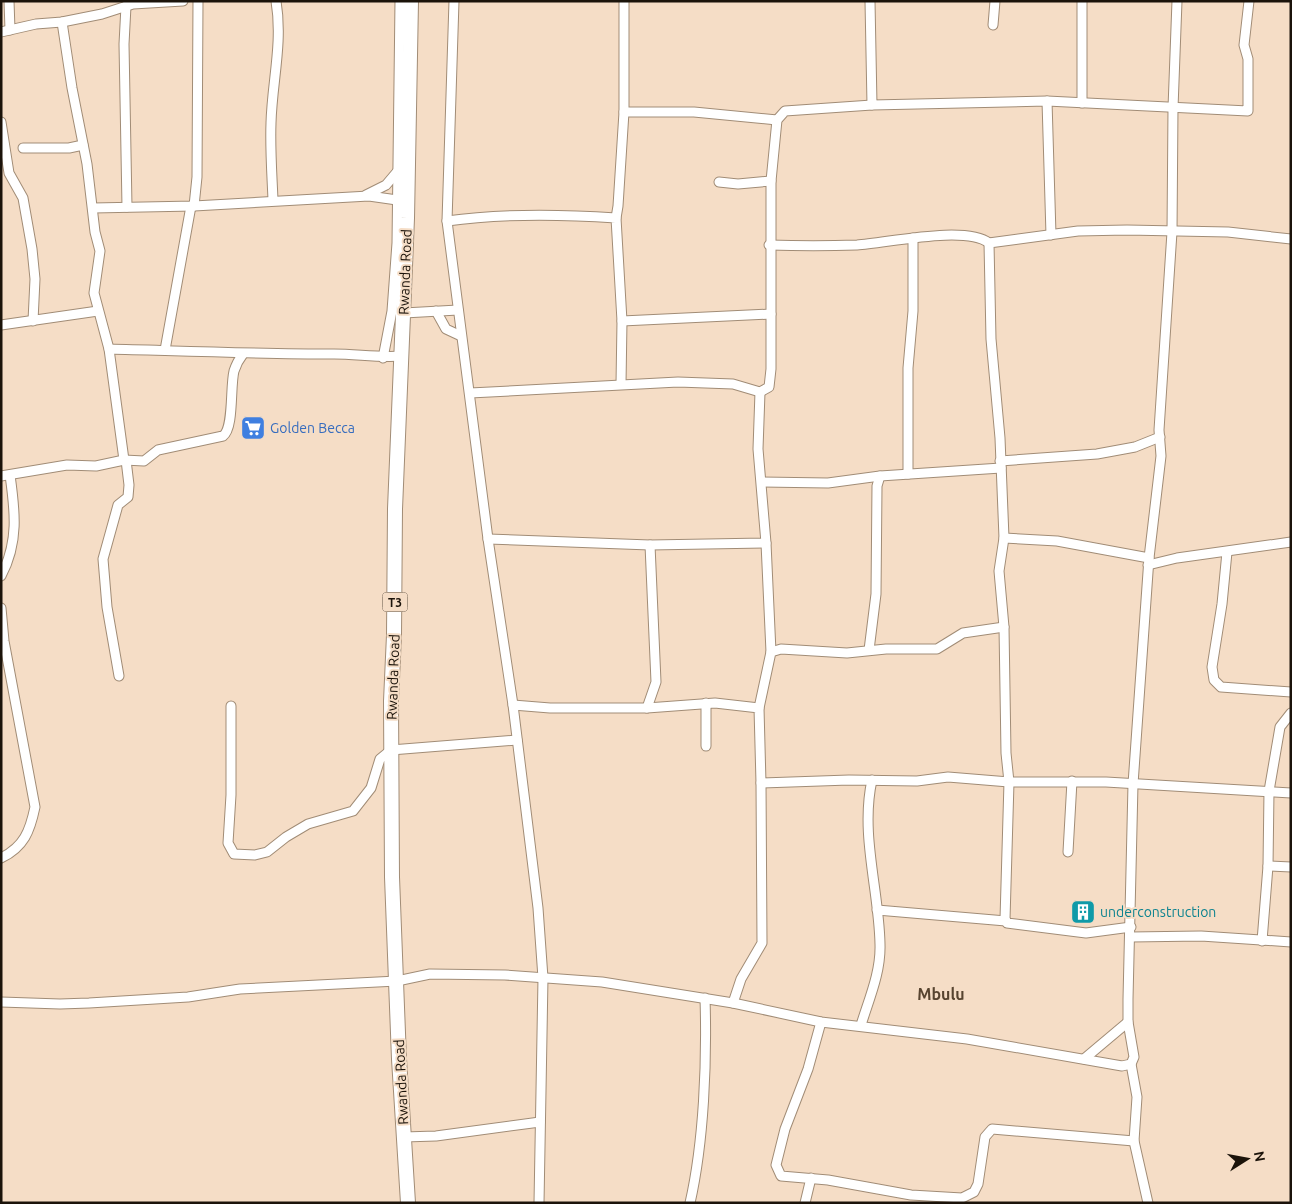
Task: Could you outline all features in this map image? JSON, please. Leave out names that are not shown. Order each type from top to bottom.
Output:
[{"type":"highway","name":"Rwanda Road","points":[[408,1203],[392,877],[391,750],[395,509],[404,313],[411,1]]},
{"type":"street","points":[[9,1],[6,31],[36,24],[62,22],[102,14],[126,6],[147,2],[183,1]]},
{"type":"street","points":[[165,350],[197,177],[198,1]]},
{"type":"street","points":[[273,200],[271,122],[279,51],[279,21],[276,1]]},
{"type":"street","points":[[383,358],[394,291],[400,1]]},
{"type":"street","points":[[454,1],[447,222],[488,539],[513,705],[538,908],[543,978],[539,1203]]},
{"type":"street","points":[[621,384],[622,321],[618,288],[616,218],[624,112],[624,1]]},
{"type":"street","points":[[870,1],[872,105]]},
{"type":"street","points":[[993,25],[995,1]]},
{"type":"street","points":[[1082,1],[1082,103]]},
{"type":"street","points":[[1148,1203],[1134,1141],[1137,1096],[1131,1064],[1134,1057],[1128,1022],[1133,784],[1148,562],[1161,456],[1160,436],[1172,232],[1173,108],[1177,1]]},
{"type":"street","points":[[760,392],[768,386],[770,375],[772,314],[771,181],[777,120],[785,111],[872,105],[1047,101],[1248,111],[1248,59],[1244,45],[1249,1]]},
{"type":"street","points":[[126,6],[124,44],[127,207]]},
{"type":"street","points":[[62,22],[93,208],[95,232],[100,251],[93,286],[109,349],[129,485],[128,497],[118,505],[103,559],[107,607],[119,676]]},
{"type":"street","points":[[1047,101],[1051,234]]},
{"type":"street","points":[[624,112],[694,112],[777,120]]},
{"type":"street","points":[[1,122],[9,173],[23,198],[32,249],[35,279],[33,320]]},
{"type":"street","points":[[23,148],[69,148],[83,145]]},
{"type":"street","points":[[365,196],[386,185],[397,172]]},
{"type":"street","points":[[719,182],[738,184],[771,181]]},
{"type":"street","points":[[93,208],[193,206],[365,196],[397,200]]},
{"type":"street","points":[[447,222],[490,216],[546,214],[616,218]]},
{"type":"street","points":[[770,245],[837,246],[913,238],[958,236],[981,237],[989,243],[1088,231],[1228,232],[1291,240]]},
{"type":"street","points":[[908,474],[908,368],[914,311],[913,238]]},
{"type":"street","points":[[989,243],[991,339],[1000,438],[1004,538],[999,571],[1004,627],[1006,753],[1010,782],[1003,908],[1006,921]]},
{"type":"street","points":[[404,313],[458,310]]},
{"type":"street","points":[[1,325],[98,311]]},
{"type":"street","points":[[436,312],[446,329],[461,336]]},
{"type":"street","points":[[622,321],[772,314]]},
{"type":"street","points":[[109,349],[243,354],[341,354],[383,358],[402,356]]},
{"type":"street","points":[[1,576],[13,548],[15,535],[6,476],[67,464],[96,466],[125,460],[144,461],[158,450],[219,438],[228,433],[230,426],[230,400],[234,370],[243,354]]},
{"type":"street","points":[[470,393],[621,384],[708,382],[733,384],[760,392]]},
{"type":"street","points":[[733,1003],[741,979],[762,943],[759,708],[771,652],[766,543],[758,449],[760,392]]},
{"type":"street","points":[[762,482],[828,483],[1097,454],[1135,447],[1160,436]]},
{"type":"street","points":[[869,650],[876,594],[876,486],[880,476]]},
{"type":"street","points":[[1004,538],[1057,541],[1148,562],[1227,552],[1265,544],[1291,542]]},
{"type":"street","points":[[488,539],[650,545],[766,543]]},
{"type":"street","points":[[647,708],[656,682],[650,545]]},
{"type":"street","points":[[1227,552],[1222,604],[1212,667],[1214,680],[1221,687],[1291,692]]},
{"type":"street","points":[[1,608],[4,641],[35,807],[31,824],[23,840],[15,851],[1,858]]},
{"type":"street","points":[[771,652],[781,649],[847,653],[869,650],[937,649],[963,633],[1004,627]]},
{"type":"street","points":[[513,705],[550,708],[647,708],[706,704],[759,708]]},
{"type":"street","points":[[706,704],[706,746]]},
{"type":"street","points":[[231,706],[231,795],[228,843],[234,854],[255,855],[267,852],[286,837],[308,824],[353,811],[371,788],[380,759],[391,750],[517,740]]},
{"type":"street","points":[[1262,941],[1268,866],[1269,791],[1280,727],[1289,717]]},
{"type":"street","points":[[761,783],[872,780],[917,781],[948,777],[1010,782],[1072,781],[1291,793]]},
{"type":"street","points":[[861,1025],[879,965],[880,944],[868,798],[872,780]]},
{"type":"street","points":[[1068,852],[1072,781]]},
{"type":"street","points":[[1268,866],[1291,867]]},
{"type":"street","points":[[877,910],[1006,921],[1086,933],[1131,927]]},
{"type":"street","points":[[1131,937],[1201,936],[1291,942]]},
{"type":"street","points":[[1,1002],[60,1004],[188,997],[240,989],[397,981],[430,974],[464,973],[602,982],[733,1003],[820,1022],[861,1025],[966,1039],[1122,1066],[1131,1064]]},
{"type":"street","points":[[690,1203],[697,1170],[703,1100],[705,998]]},
{"type":"street","points":[[820,1022],[808,1069],[785,1130],[776,1165],[781,1176],[811,1178],[911,1199],[962,1198],[970,1195],[980,1180],[985,1138],[992,1129],[1134,1141]]},
{"type":"street","points":[[1084,1059],[1128,1022]]},
{"type":"street","points":[[404,1137],[459,1134],[503,1125],[540,1122]]},
{"type":"street","points":[[805,1203],[811,1178]]},
{"type":"place","name":"Golden Becca","points":[[253,428]]},
{"type":"place","name":"underconstruction","points":[[1083,912]]},
{"type":"district","name":"Mbulu","points":[[941,994]]}]
